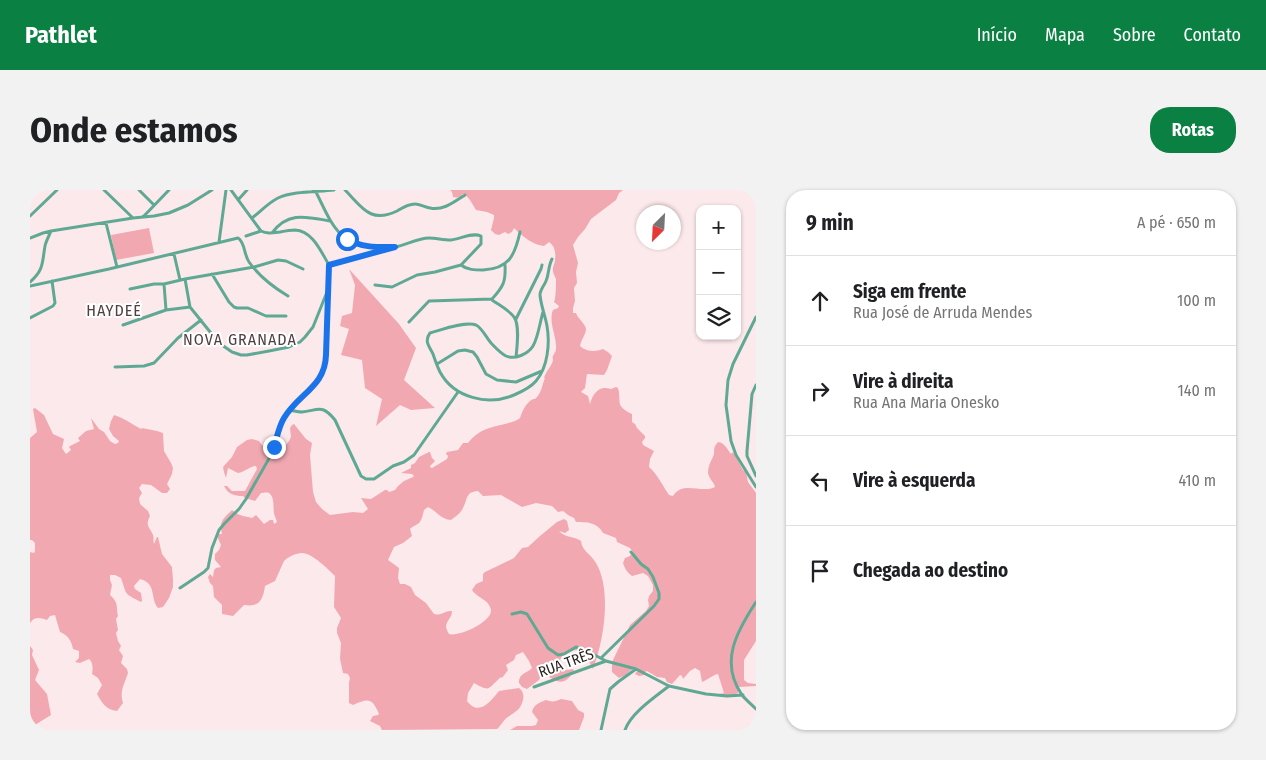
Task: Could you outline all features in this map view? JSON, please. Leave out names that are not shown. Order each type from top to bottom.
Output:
[{"type":"street","points":[[30,216],[57,190]]},
{"type":"street","points":[[104,190],[133,218]]},
{"type":"street","points":[[139,190],[154,205]]},
{"type":"street","points":[[144,217],[169,190]]},
{"type":"street","points":[[30,238],[51,231],[154,216],[175,211],[212,190]]},
{"type":"street","points":[[219,242],[226,190]]},
{"type":"street","points":[[180,588],[206,570],[219,530],[240,509],[246,500],[271,455],[282,422],[290,410],[317,382],[325,369],[329,265],[316,244],[304,232],[294,230],[266,233],[261,231],[230,190]]},
{"type":"street","points":[[238,200],[247,190]]},
{"type":"street","points":[[252,218],[281,197],[334,190]]},
{"type":"street","points":[[345,190],[369,213],[379,216],[390,214],[409,204],[439,209],[450,205],[465,195]]},
{"type":"street","points":[[315,191],[334,228],[354,244],[369,247],[395,247]]},
{"type":"street","points":[[271,233],[282,222],[295,217],[303,216],[330,221]]},
{"type":"street","points":[[106,223],[117,268]]},
{"type":"street","points":[[30,284],[37,277],[42,267],[45,245],[51,231]]},
{"type":"street","points":[[246,236],[261,231]]},
{"type":"street","points":[[461,265],[465,268],[480,270],[504,265],[512,257],[520,232]]},
{"type":"street","points":[[329,265],[428,238],[455,240],[478,234],[481,236],[481,244],[461,265],[418,276],[392,287],[374,285]]},
{"type":"street","points":[[30,284],[117,268],[239,238],[248,260],[266,280],[288,296]]},
{"type":"street","points":[[174,254],[190,307],[219,342],[232,352],[241,355],[289,347],[300,342],[316,320],[329,287]]},
{"type":"street","points":[[543,312],[534,345],[527,352],[516,357],[506,356],[499,351],[486,338],[480,328],[471,324],[430,333],[427,337],[427,343],[440,372],[458,392],[487,400],[503,399],[531,386],[542,371],[548,346],[547,325],[540,291],[546,280],[552,259]]},
{"type":"street","points":[[130,288],[164,284],[282,260],[303,269]]},
{"type":"street","points":[[492,300],[502,286],[505,277],[504,265]]},
{"type":"street","points":[[516,319],[542,265]]},
{"type":"street","points":[[212,274],[234,307],[248,308],[266,316],[286,316]]},
{"type":"street","points":[[30,318],[53,306],[55,303],[52,281]]},
{"type":"street","points":[[164,284],[166,310]]},
{"type":"street","points":[[409,322],[428,301],[492,300],[516,319],[516,357]]},
{"type":"street","points":[[123,325],[166,310],[190,307]]},
{"type":"street","points":[[756,317],[733,364],[728,380],[726,405],[731,441],[736,455],[756,488]]},
{"type":"street","points":[[115,367],[144,366],[154,363],[178,338],[201,320]]},
{"type":"street","points":[[437,364],[458,351],[464,350],[473,352],[486,374],[497,380],[516,382],[542,371]]},
{"type":"street","points":[[756,385],[752,394],[747,456],[756,476]]},
{"type":"street","points":[[290,410],[302,412],[319,409],[329,414],[335,420],[361,476],[370,480],[414,455],[458,392]]},
{"type":"street","points":[[601,658],[654,606],[658,598],[659,592],[654,577],[631,552]]},
{"type":"street","points":[[756,602],[735,638],[731,666],[734,680],[743,695],[756,709]]},
{"type":"street","points":[[512,614],[521,612],[527,614],[548,648],[558,655],[564,654],[576,647],[606,661],[636,669],[669,686],[706,694],[743,695]]},
{"type":"street","name":"RUA TRÊS","points":[[534,687],[606,661]]},
{"type":"street","points":[[602,730],[610,689],[636,669]]},
{"type":"street","points":[[625,730],[640,710],[669,686]]},
{"type":"shaded area","points":[[450,190],[623,190],[619,193],[616,200],[591,219],[573,245],[578,263],[573,313],[576,313],[586,329],[580,346],[591,351],[603,349],[612,356],[604,375],[587,374],[585,388],[581,392],[588,396],[590,404],[595,393],[600,389],[618,388],[621,406],[632,414],[632,422],[645,436],[642,442],[643,445],[654,451],[649,467],[669,495],[673,496],[677,491],[687,488],[710,489],[715,487],[708,470],[718,442],[724,445],[731,454],[733,452],[746,472],[748,482],[756,493],[756,641],[744,660],[744,680],[748,683],[756,684],[756,686],[739,687],[738,693],[734,695],[720,694],[724,693],[718,674],[702,682],[700,671],[695,668],[683,679],[680,675],[672,684],[667,682],[665,678],[657,677],[647,671],[644,675],[639,676],[635,674],[638,670],[633,668],[626,675],[619,678],[612,672],[613,660],[630,625],[649,606],[649,596],[653,591],[653,585],[648,576],[643,573],[632,576],[625,569],[623,563],[625,558],[633,552],[630,548],[617,542],[616,538],[603,533],[595,525],[576,522],[574,518],[563,511],[558,512],[552,506],[536,503],[522,507],[501,495],[483,496],[478,491],[469,494],[462,510],[451,520],[444,518],[428,507],[424,510],[420,522],[410,529],[412,536],[394,547],[388,560],[399,568],[398,578],[400,584],[411,587],[415,595],[426,603],[434,614],[452,611],[446,624],[449,634],[460,633],[474,628],[490,615],[491,610],[488,603],[472,590],[476,584],[483,581],[483,574],[485,572],[514,558],[522,548],[528,547],[557,522],[564,519],[567,521],[569,530],[565,533],[559,531],[564,535],[581,541],[583,547],[596,563],[604,587],[605,615],[603,630],[593,669],[587,658],[579,654],[577,650],[572,651],[565,654],[560,660],[564,669],[574,670],[569,678],[559,682],[547,675],[541,676],[539,680],[527,689],[519,683],[522,675],[532,668],[523,652],[516,655],[514,660],[506,665],[508,670],[502,678],[489,688],[484,688],[474,683],[468,693],[467,701],[476,708],[484,706],[499,691],[519,688],[523,693],[523,700],[518,710],[506,718],[497,729],[382,730],[380,726],[370,721],[373,716],[379,714],[372,702],[363,701],[353,705],[349,703],[350,678],[348,674],[343,673],[340,659],[341,643],[337,633],[341,618],[334,607],[335,576],[320,562],[306,554],[295,554],[284,561],[275,581],[265,586],[259,603],[244,605],[233,616],[222,614],[222,605],[214,597],[213,586],[208,577],[210,574],[213,577],[214,570],[221,567],[215,560],[215,554],[221,545],[216,534],[222,534],[222,520],[232,510],[239,515],[252,518],[256,515],[264,524],[270,520],[273,520],[274,524],[277,522],[274,514],[273,500],[269,493],[261,493],[255,501],[232,494],[224,486],[227,486],[232,491],[245,491],[257,469],[254,466],[238,473],[228,468],[226,478],[223,467],[232,457],[237,447],[247,440],[259,441],[273,454],[289,441],[291,436],[290,428],[294,424],[306,439],[312,443],[310,455],[313,492],[316,502],[330,515],[353,512],[363,513],[368,509],[361,498],[371,499],[385,490],[389,492],[395,490],[404,481],[414,476],[401,473],[411,468],[411,465],[419,457],[430,452],[435,461],[430,466],[432,468],[447,459],[447,452],[458,450],[463,443],[468,443],[480,432],[520,418],[530,401],[536,398],[540,392],[556,350],[552,315],[553,310],[559,306],[554,302],[556,279],[553,273],[555,261],[554,248],[549,242],[544,246],[532,242],[514,228],[508,234],[505,232],[499,235],[495,234],[491,230],[494,215],[476,210],[465,194],[453,197]]},
{"type":"shaded area","points":[[149,228],[154,253],[116,260],[111,235]]},
{"type":"shaded area","points":[[349,269],[399,324],[416,348],[404,380],[435,408],[411,410],[400,405],[376,426],[382,399],[365,388],[362,360],[341,355],[349,329],[340,326],[342,316],[352,313],[355,285]]},
{"type":"shaded area","points":[[35,408],[44,415],[53,434],[64,439],[62,448],[66,454],[71,450],[70,446],[80,441],[78,438],[86,431],[94,429],[91,418],[110,441],[115,444],[118,443],[119,441],[109,429],[114,415],[125,419],[141,429],[163,433],[164,451],[173,468],[167,484],[170,489],[167,493],[162,493],[151,485],[142,484],[139,488],[142,493],[139,498],[140,504],[148,511],[150,516],[148,524],[153,535],[154,544],[158,537],[162,554],[172,567],[173,587],[169,598],[163,607],[158,608],[149,584],[140,579],[134,586],[141,593],[141,602],[126,593],[121,578],[110,575],[112,585],[110,595],[115,600],[117,607],[118,616],[116,619],[118,630],[116,633],[121,646],[119,650],[123,656],[121,663],[128,673],[122,691],[123,703],[117,711],[107,708],[97,694],[102,685],[98,678],[92,674],[90,660],[80,663],[75,662],[79,658],[79,651],[73,649],[69,639],[60,632],[55,615],[50,616],[47,620],[36,618],[30,623],[30,552],[34,553],[35,543],[30,540],[30,438],[37,432],[33,409]]},
{"type":"shaded area","points":[[30,646],[39,670],[35,680],[47,694],[51,715],[30,728]]},
{"type":"shaded area","points":[[561,699],[572,701],[578,710],[584,713],[579,730],[510,730],[517,726],[536,725],[538,720],[532,712],[535,705],[546,700],[557,701]]},
{"type":"district","name":"HAYDEÉ","points":[[114,310]]},
{"type":"district","name":"NOVA GRANADA","points":[[240,339]]},
{"type":"route","points":[[274,447],[285,417],[317,382],[325,369],[329,265],[395,247],[363,246],[354,244],[347,239]]}]
